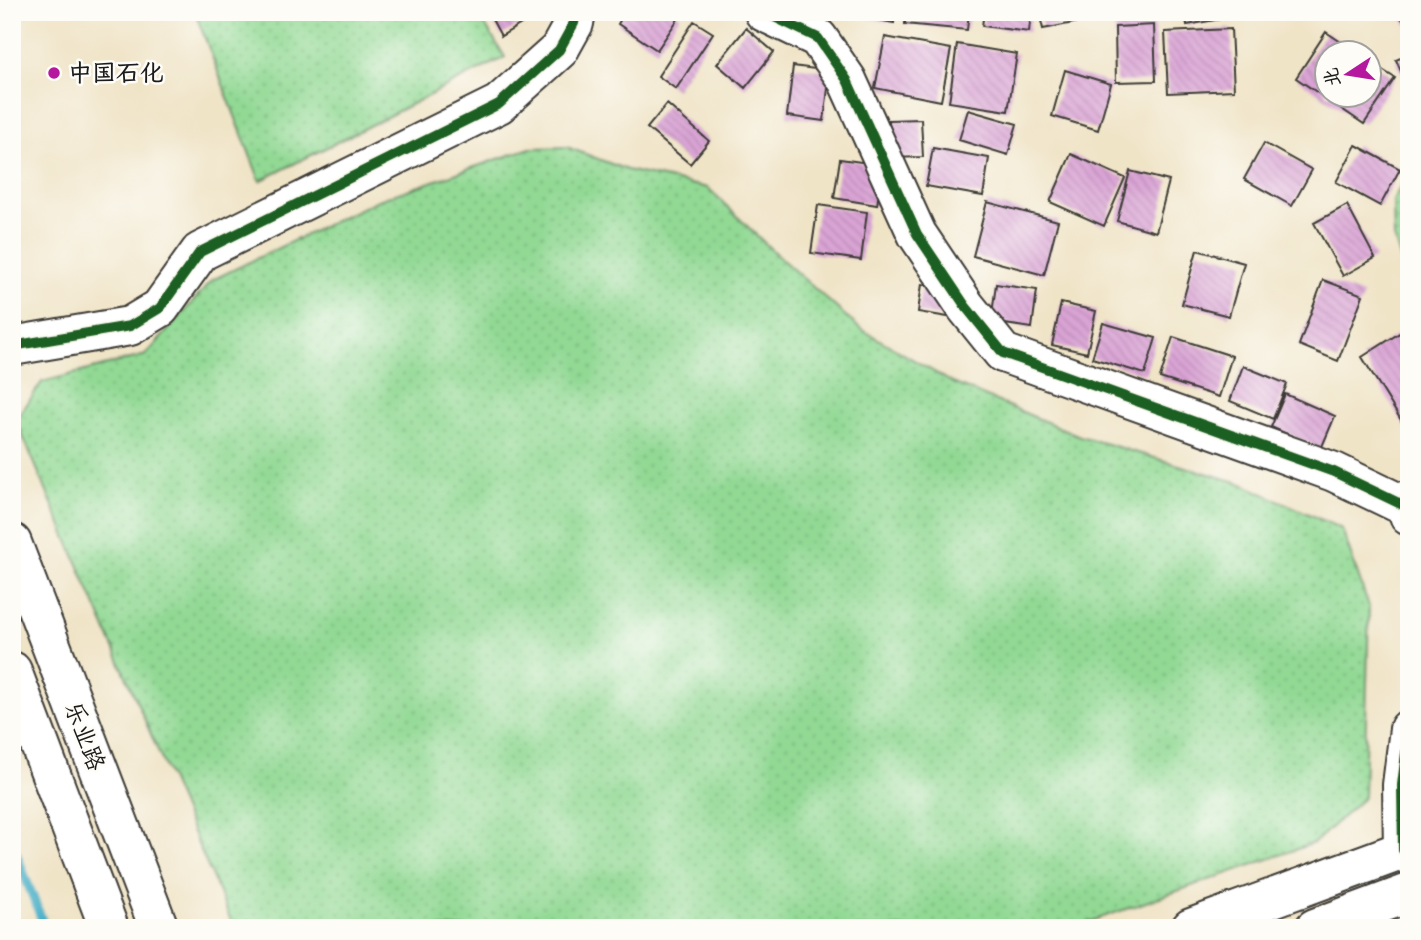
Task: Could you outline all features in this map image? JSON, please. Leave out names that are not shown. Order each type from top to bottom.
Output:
[{"type":"street","points":[[12,346],[130,327],[160,308],[200,253],[499,104],[559,50],[574,23],[576,12]]},
{"type":"street","points":[[764,12],[818,38],[847,80],[917,234],[966,307],[1003,353],[1334,472],[1407,507],[1409,516]]},
{"type":"street","name":"乐业路","points":[[12,543],[159,928]]},
{"type":"street","name":"乐业路","points":[[12,671],[109,928]]},
{"type":"street","points":[[1191,928],[1406,849],[1402,785],[1409,729]]},
{"type":"street","points":[[1315,928],[1409,893]]},
{"type":"green space","points":[[195,12],[477,12],[505,57],[260,181]]},
{"type":"green space","points":[[567,147],[627,170],[708,188],[778,256],[858,327],[953,383],[1080,436],[1240,483],[1342,529],[1369,607],[1364,797],[1314,843],[1072,928],[234,928],[16,420],[42,382],[146,355],[212,280],[378,200],[530,148]]},
{"type":"green space","points":[[1409,170],[1409,284],[1394,238],[1393,201]]},
{"type":"building","points":[[488,12],[541,12],[501,36]]},
{"type":"building","points":[[625,12],[675,12],[680,16],[657,50],[618,24]]},
{"type":"building","points":[[837,12],[895,12],[894,23]]},
{"type":"building","points":[[906,12],[969,12],[967,30],[905,24]]},
{"type":"building","points":[[984,12],[1031,12],[1029,32],[982,26]]},
{"type":"building","points":[[1039,12],[1108,12],[1109,16],[1043,29]]},
{"type":"building","points":[[1185,12],[1243,12],[1243,15],[1187,25]]},
{"type":"building","points":[[1397,12],[1409,12],[1409,28]]},
{"type":"building","points":[[694,21],[713,33],[676,89],[658,76]]},
{"type":"building","points":[[1154,25],[1156,81],[1116,82],[1115,27]]},
{"type":"building","points":[[746,28],[774,52],[745,88],[717,64]]},
{"type":"building","points":[[1231,29],[1234,90],[1168,93],[1165,32]]},
{"type":"building","points":[[1326,32],[1335,38],[1322,38]]},
{"type":"building","points":[[885,37],[951,49],[941,101],[875,88]]},
{"type":"building","points":[[957,44],[1017,54],[1008,111],[949,102]]},
{"type":"building","points":[[1312,53],[1312,89],[1296,78]]},
{"type":"building","points":[[1409,54],[1409,89],[1396,60]]},
{"type":"building","points":[[793,66],[830,71],[824,121],[787,116]]},
{"type":"building","points":[[1065,70],[1111,84],[1098,130],[1052,116]]},
{"type":"building","points":[[1382,70],[1395,78],[1382,97]]},
{"type":"building","points":[[667,104],[709,141],[690,164],[647,128]]},
{"type":"building","points":[[1340,108],[1375,108],[1364,124]]},
{"type":"building","points":[[968,110],[1017,124],[1008,155],[959,140]]},
{"type":"building","points":[[921,119],[923,157],[890,158],[889,120]]},
{"type":"building","points":[[1264,143],[1312,170],[1292,206],[1244,179]]},
{"type":"building","points":[[1356,145],[1400,169],[1380,206],[1336,182]]},
{"type":"building","points":[[933,148],[989,158],[983,196],[926,186]]},
{"type":"building","points":[[1071,154],[1125,178],[1104,226],[1050,202]]},
{"type":"building","points":[[840,159],[883,165],[877,205],[834,198]]},
{"type":"building","points":[[1130,171],[1169,181],[1156,232],[1117,221]]},
{"type":"building","points":[[987,202],[1058,221],[1044,275],[973,256]]},
{"type":"building","points":[[818,205],[867,212],[861,260],[811,253]]},
{"type":"building","points":[[1347,205],[1375,258],[1343,276],[1314,223]]},
{"type":"building","points":[[1197,250],[1244,263],[1229,316],[1182,304]]},
{"type":"building","points":[[1323,280],[1363,295],[1338,361],[1299,345]]},
{"type":"building","points":[[922,284],[952,289],[948,317],[918,312]]},
{"type":"building","points":[[996,284],[1037,290],[1032,328],[991,322]]},
{"type":"building","points":[[1061,303],[1096,311],[1087,353],[1052,345]]},
{"type":"building","points":[[1103,323],[1156,338],[1145,374],[1092,358]]},
{"type":"building","points":[[1406,329],[1409,334],[1409,433],[1362,357]]},
{"type":"building","points":[[1173,337],[1232,356],[1219,397],[1160,378]]},
{"type":"building","points":[[1243,366],[1287,384],[1273,419],[1230,401]]},
{"type":"building","points":[[1285,394],[1335,416],[1321,449],[1271,427]]},
{"type":"waterway","points":[[12,843],[45,928]]},
{"type":"cycle path","points":[[12,346],[130,326],[160,308],[200,252],[499,104],[559,50],[574,23],[576,12]]},
{"type":"cycle path","points":[[764,12],[818,38],[847,80],[917,234],[966,307],[1003,353],[1334,472],[1407,507],[1409,516]]},
{"type":"cycle path","points":[[1403,850],[1402,785],[1409,729]]},
{"type":"place","name":"中国石化","points":[[54,73]]}]
